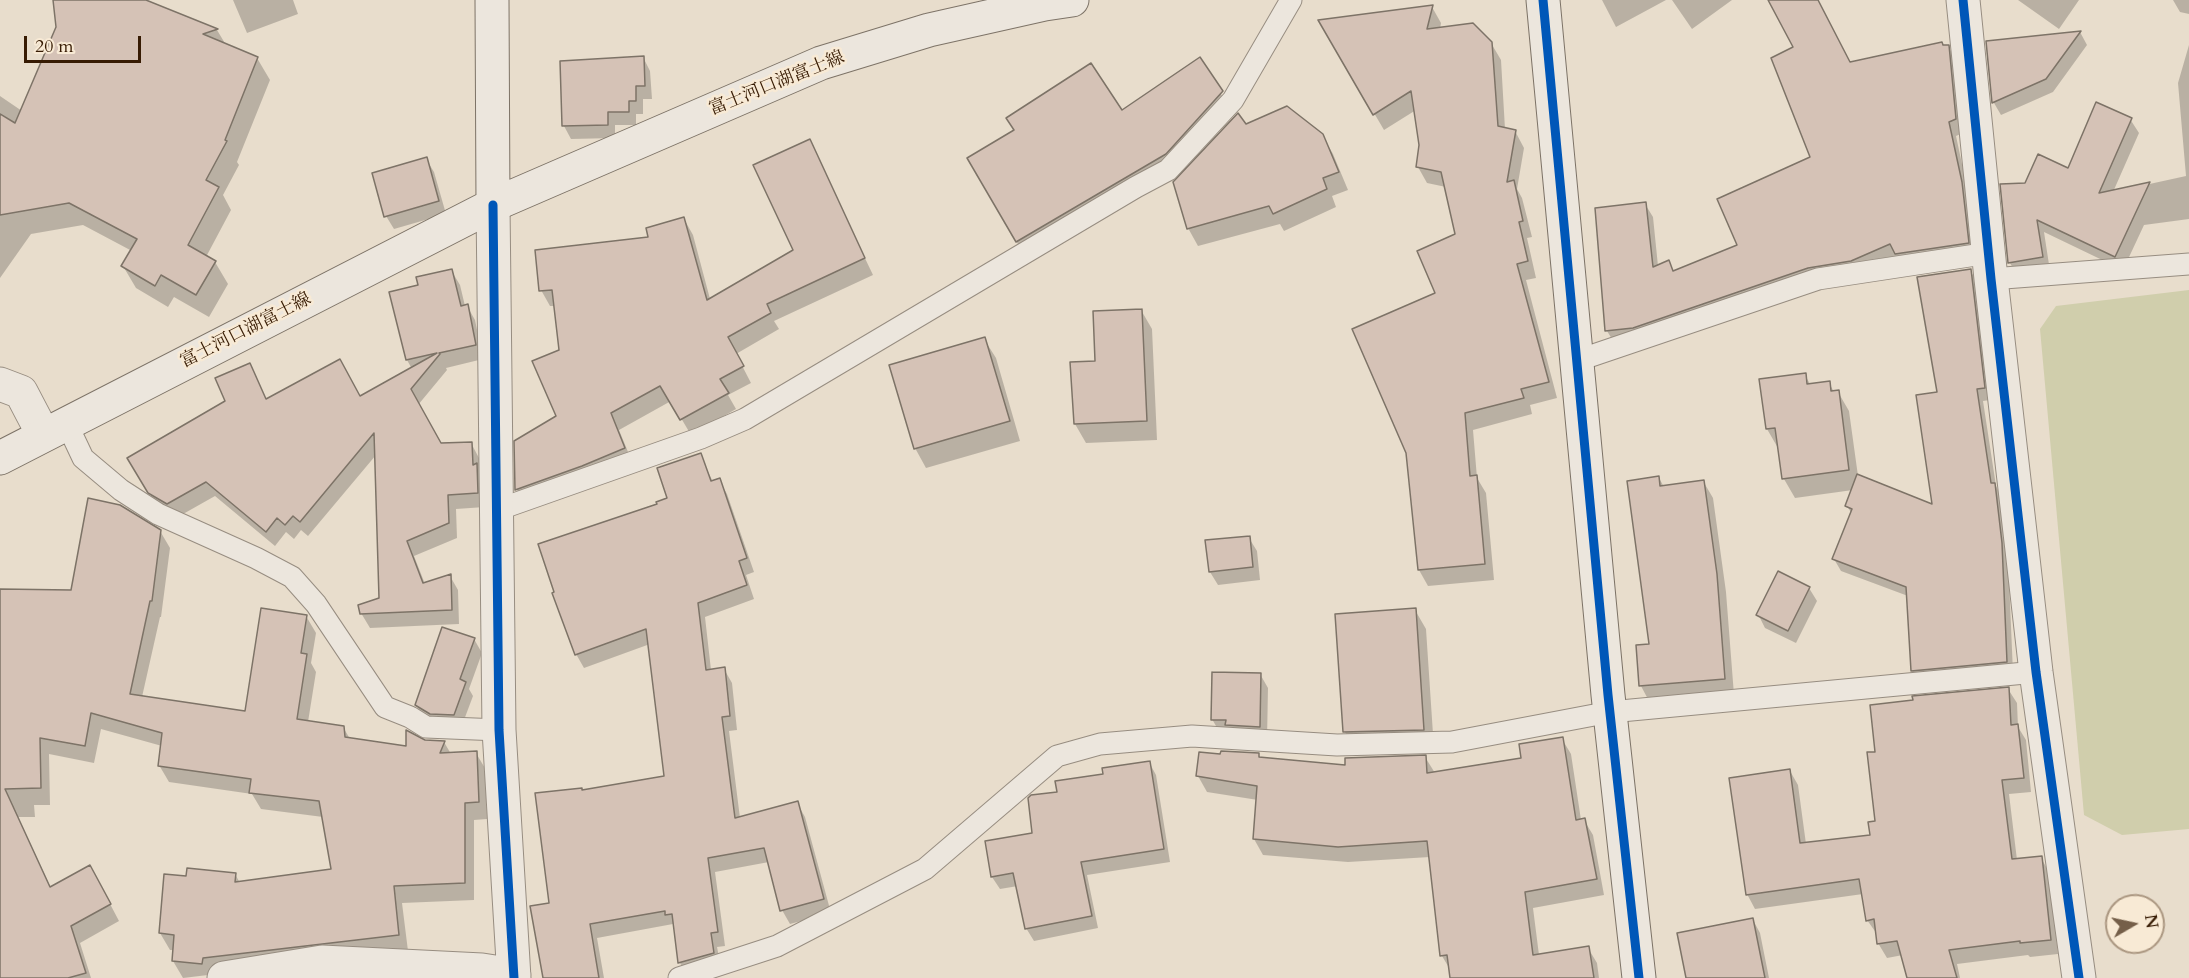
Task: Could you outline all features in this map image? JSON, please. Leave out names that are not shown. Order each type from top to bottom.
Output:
[{"type":"street","points":[[224,978],[322,962],[482,970],[514,977],[499,730],[492,0]]},
{"type":"street","name":"富士河口湖富士線","points":[[0,458],[493,205],[821,63],[929,30],[1072,0]]},
{"type":"street","points":[[1543,0],[1610,712],[1639,978]]},
{"type":"street","points":[[1963,0],[1990,266],[2036,672],[2079,978]]},
{"type":"street","points":[[0,384],[21,392],[55,428]]},
{"type":"lane","points":[[497,510],[701,438],[745,419],[1168,170],[1233,100],[1291,0]]},
{"type":"lane","points":[[1576,361],[1818,279],[1990,266],[2189,264]]},
{"type":"lane","points":[[55,428],[83,458],[121,490],[158,514],[256,558],[292,577],[316,604],[385,708],[410,717],[426,727],[499,730]]},
{"type":"lane","points":[[679,978],[777,946],[926,869],[1058,756],[1100,744],[1192,736],[1337,745],[1452,742],[1610,712],[2036,672]]},
{"type":"shaded area","points":[[2189,290],[2189,829],[2122,835],[2084,815],[2040,329],[2056,306]]},
{"type":"building","points":[[53,0],[146,0],[218,29],[203,34],[258,57],[225,140],[227,141],[206,180],[219,187],[188,245],[216,261],[196,295],[161,275],[155,286],[121,266],[137,239],[69,203],[0,215],[0,114],[15,123],[56,27]]},
{"type":"building","points":[[1768,0],[1818,0],[1850,62],[1942,42],[1943,45],[1949,45],[1956,119],[1949,122],[1962,182],[1969,243],[1895,254],[1890,244],[1851,261],[1808,268],[1633,328],[1605,331],[1595,208],[1646,202],[1653,267],[1669,260],[1673,271],[1737,245],[1717,199],[1810,157],[1771,58],[1793,47]]},
{"type":"building","points":[[1433,5],[1427,29],[1473,23],[1492,42],[1498,126],[1516,130],[1507,182],[1514,180],[1523,221],[1519,222],[1528,261],[1517,264],[1549,382],[1521,389],[1524,398],[1465,413],[1470,476],[1477,475],[1485,564],[1418,570],[1406,453],[1352,329],[1435,293],[1417,251],[1455,234],[1441,172],[1416,167],[1419,145],[1411,91],[1373,115],[1318,20]]},
{"type":"building","points":[[2081,31],[2046,79],[1992,103],[1986,41]]},
{"type":"building","points":[[644,56],[645,86],[636,86],[636,101],[629,101],[629,112],[608,112],[608,125],[562,126],[560,61]]},
{"type":"building","points":[[1200,57],[1223,91],[1166,154],[1016,242],[967,158],[1014,130],[1006,118],[1091,63],[1122,110]]},
{"type":"building","points":[[2096,102],[2132,118],[2099,193],[2150,182],[2115,257],[2037,220],[2043,257],[2008,263],[2000,184],[2025,183],[2038,154],[2068,168]]},
{"type":"building","points":[[1287,106],[1323,134],[1339,172],[1323,178],[1327,189],[1273,214],[1269,206],[1187,229],[1173,182],[1238,113],[1246,124]]},
{"type":"building","points":[[810,139],[865,258],[767,304],[771,313],[728,337],[744,366],[720,379],[729,393],[680,420],[660,386],[611,413],[625,448],[515,490],[514,441],[556,416],[532,361],[559,350],[552,290],[539,291],[535,250],[648,237],[646,228],[684,217],[707,300],[793,250],[753,165]]},
{"type":"building","points":[[427,157],[439,201],[384,217],[372,173]]},
{"type":"building","points":[[452,269],[461,306],[468,304],[476,345],[439,353],[411,389],[441,443],[472,442],[473,465],[477,463],[478,493],[448,495],[449,523],[407,541],[423,583],[451,574],[452,610],[360,614],[358,605],[379,598],[374,433],[300,522],[293,516],[285,525],[277,518],[266,532],[206,482],[167,504],[148,493],[127,458],[225,401],[215,378],[250,363],[266,399],[340,359],[360,396],[437,353],[406,360],[389,292],[418,285],[416,277]]},
{"type":"building","points":[[1971,269],[1985,388],[1977,389],[1991,483],[1995,483],[2002,543],[2007,662],[1911,671],[1906,587],[1832,559],[1852,509],[1845,506],[1857,474],[1932,504],[1916,395],[1937,392],[1917,277]]},
{"type":"building","points":[[1142,309],[1147,421],[1074,424],[1070,362],[1095,361],[1093,311]]},
{"type":"building","points":[[985,337],[1010,421],[914,449],[889,365]]},
{"type":"building","points":[[1806,373],[1807,384],[1830,381],[1831,391],[1839,390],[1849,470],[1782,479],[1775,428],[1766,429],[1759,379]]},
{"type":"building","points":[[701,453],[711,481],[720,478],[747,558],[739,561],[747,585],[698,603],[706,670],[725,667],[730,716],[722,717],[735,818],[798,801],[824,899],[780,911],[764,848],[708,858],[718,932],[711,933],[714,953],[678,963],[672,914],[665,915],[665,911],[590,924],[599,978],[543,978],[530,906],[549,903],[535,793],[582,788],[582,790],[664,776],[646,629],[575,655],[552,593],[554,592],[538,544],[657,504],[656,502],[667,498],[657,468]]},
{"type":"building","points":[[1659,476],[1660,486],[1704,480],[1717,574],[1725,679],[1639,686],[1636,645],[1649,644],[1627,481]]},
{"type":"building","points":[[88,498],[120,505],[161,530],[152,601],[150,601],[130,694],[245,711],[261,608],[307,615],[301,653],[307,654],[297,719],[344,726],[345,737],[406,746],[406,730],[425,740],[445,741],[440,753],[477,751],[479,802],[465,803],[465,883],[394,886],[399,935],[203,958],[202,964],[172,961],[174,935],[159,933],[164,874],[186,876],[187,868],[236,873],[235,882],[331,869],[319,801],[249,793],[251,779],[158,766],[162,733],[91,713],[85,746],[40,738],[41,788],[5,789],[50,887],[90,865],[111,904],[71,926],[86,973],[68,978],[0,978],[0,589],[71,590]]},
{"type":"building","points":[[1250,536],[1253,567],[1209,572],[1205,540]]},
{"type":"building","points":[[1778,571],[1810,587],[1788,631],[1756,615]]},
{"type":"building","points":[[1416,608],[1424,730],[1343,732],[1335,614]]},
{"type":"building","points":[[442,627],[475,638],[460,679],[466,682],[454,715],[430,714],[415,705]]},
{"type":"building","points":[[1212,672],[1261,673],[1260,727],[1225,725],[1226,720],[1211,720]]},
{"type":"building","points":[[2009,687],[2011,725],[2018,724],[2024,778],[2002,780],[2012,859],[2042,856],[2051,940],[2020,943],[2020,941],[1949,950],[1957,978],[1907,978],[1897,941],[1877,944],[1874,919],[1866,921],[1859,879],[1746,895],[1729,778],[1790,769],[1800,843],[1870,835],[1868,822],[1875,821],[1867,752],[1875,752],[1870,705],[1913,700],[1912,696]]},
{"type":"building","points":[[1563,737],[1576,820],[1585,818],[1597,879],[1525,892],[1533,955],[1589,946],[1594,978],[1450,978],[1447,955],[1440,956],[1427,841],[1338,847],[1253,839],[1257,786],[1196,776],[1199,752],[1259,753],[1259,757],[1345,765],[1345,758],[1426,755],[1427,773],[1521,758],[1519,744]]},
{"type":"building","points":[[1150,761],[1164,849],[1081,862],[1092,916],[1025,929],[1013,873],[991,877],[985,841],[1032,833],[1028,798],[1031,795],[1057,792],[1055,781],[1103,774],[1102,768]]},
{"type":"building","points":[[1753,918],[1765,978],[1686,978],[1677,933]]},
{"type":"cycle path","points":[[1543,0],[1608,695],[1639,978]]},
{"type":"cycle path","points":[[1963,0],[1991,279],[2036,672],[2079,978]]},
{"type":"cycle path","points":[[493,205],[499,730],[514,978]]}]
